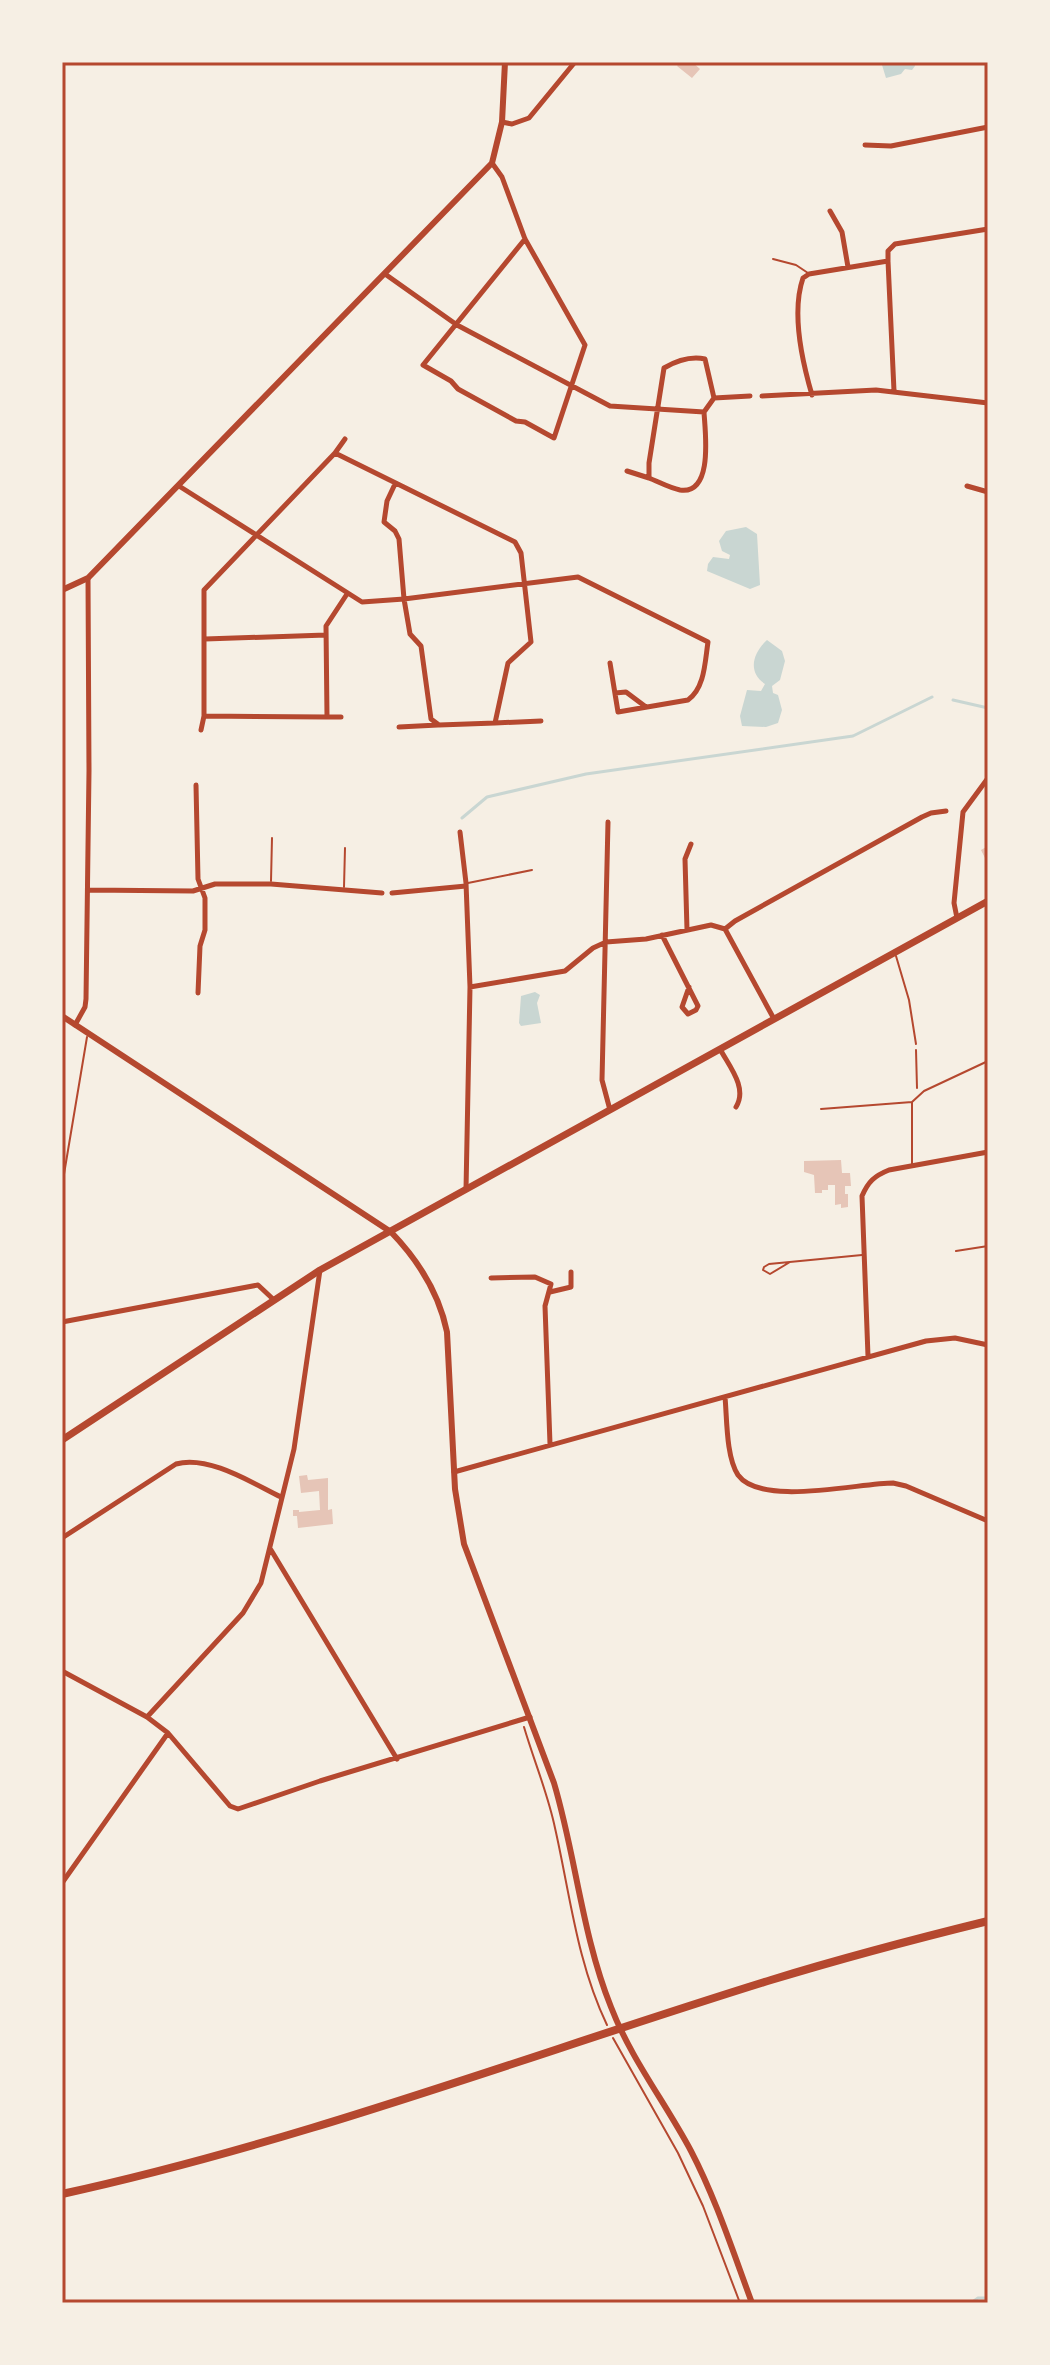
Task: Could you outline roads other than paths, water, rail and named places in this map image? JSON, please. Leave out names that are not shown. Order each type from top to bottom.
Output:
[{"type":"main road","points":[[62,1440],[320,1270],[988,901]]},
{"type":"main road","points":[[62,2194],[183,2165],[312,2128],[773,1979],[988,1921]]},
{"type":"street","points":[[62,590],[88,578],[492,163],[505,100],[505,62]]},
{"type":"street","points":[[502,122],[512,124],[529,118],[575,62]]},
{"type":"street","points":[[865,145],[891,146],[988,127]]},
{"type":"street","points":[[492,163],[502,177],[525,239],[585,345],[554,438],[458,389],[451,381],[423,365],[525,239]]},
{"type":"street","points":[[830,211],[842,232],[848,267]]},
{"type":"street","points":[[894,392],[888,251],[895,244],[988,229]]},
{"type":"street","points":[[812,395],[800,348],[799,306],[801,286],[806,276],[888,261]]},
{"type":"street","points":[[385,274],[457,325],[610,406],[704,412]]},
{"type":"street","points":[[627,471],[680,490],[691,489],[699,482],[704,473],[706,456],[704,412],[714,398],[705,359],[675,362],[664,368],[649,478]]},
{"type":"street","points":[[762,396],[894,392],[988,403]]},
{"type":"street","points":[[714,398],[750,396]]},
{"type":"street","points":[[201,730],[204,716],[204,590],[345,439]]},
{"type":"street","points":[[335,453],[515,542],[521,553],[526,584],[531,642],[508,663],[495,723]]},
{"type":"street","points":[[395,484],[383,516],[384,522],[399,539],[410,634],[421,646],[431,719],[439,725]]},
{"type":"street","points":[[179,486],[362,602],[578,577],[708,642],[700,686],[688,700],[618,712],[610,663]]},
{"type":"street","points":[[967,486],[988,492]]},
{"type":"street","points":[[75,1025],[86,999],[88,578]]},
{"type":"street","points":[[327,717],[326,626],[347,594]]},
{"type":"street","points":[[205,639],[326,635]]},
{"type":"street","points":[[615,693],[626,692],[646,707]]},
{"type":"street","points":[[204,716],[341,717]]},
{"type":"street","points":[[399,727],[541,721]]},
{"type":"street","points":[[957,918],[954,903],[963,812],[988,778]]},
{"type":"street","points":[[196,785],[198,879],[203,889],[205,930],[200,946],[198,993]]},
{"type":"street","points":[[725,929],[922,817],[946,811]]},
{"type":"street","points":[[608,822],[602,1080],[610,1110]]},
{"type":"street","points":[[460,832],[466,885],[470,987],[466,1190]]},
{"type":"street","points":[[687,930],[685,859],[691,844]]},
{"type":"street","points":[[88,890],[193,891],[215,884],[271,884],[382,893]]},
{"type":"street","points":[[392,893],[466,885]]},
{"type":"street","points":[[470,987],[565,971],[593,948],[606,942],[646,939],[711,925],[725,929],[774,1019]]},
{"type":"street","points":[[662,935],[689,987],[698,1006],[688,1014],[682,1007],[689,987]]},
{"type":"street","points":[[62,1016],[391,1232],[431,1284],[444,1316],[450,1358],[454,1472],[464,1544],[562,1809],[598,1971],[634,2058],[690,2150],[752,2303]]},
{"type":"street","points":[[720,1049],[741,1088],[741,1099],[736,1107]]},
{"type":"street","points":[[868,1356],[862,1196],[867,1184],[876,1175],[889,1170],[988,1152]]},
{"type":"street","points":[[147,1717],[243,1613],[261,1583],[294,1449],[320,1270]]},
{"type":"street","points":[[550,1292],[571,1287],[571,1272]]},
{"type":"street","points":[[491,1278],[535,1277],[551,1284],[545,1306],[550,1444]]},
{"type":"street","points":[[62,1322],[258,1285],[274,1300]]},
{"type":"street","points":[[454,1472],[868,1356],[941,1339],[971,1340],[988,1345]]},
{"type":"street","points":[[725,1397],[731,1455],[739,1476],[748,1484],[769,1490],[803,1492],[893,1483],[988,1521]]},
{"type":"street","points":[[62,1538],[176,1464],[187,1461],[208,1463],[281,1497]]},
{"type":"street","points":[[270,1549],[397,1759]]},
{"type":"street","points":[[62,1671],[147,1717],[168,1733],[230,1806],[238,1809],[530,1717]]},
{"type":"street","points":[[62,1883],[168,1733]]},
{"type":"street","points":[[62,1868],[69,1873]]},
{"type":"lane","points":[[773,259],[796,265],[806,276]]},
{"type":"lane","points":[[271,884],[272,838]]},
{"type":"lane","points":[[344,889],[345,848]]},
{"type":"lane","points":[[466,885],[532,870]]},
{"type":"lane","points":[[894,952],[909,1000],[916,1044]]},
{"type":"lane","points":[[62,1186],[88,1033]]},
{"type":"lane","points":[[821,1109],[912,1102],[936,1085],[988,1061]]},
{"type":"lane","points":[[912,1102],[912,1165]]},
{"type":"lane","points":[[956,1251],[988,1246]]},
{"type":"lane","points":[[790,1262],[770,1274],[763,1270],[769,1264],[863,1254]]},
{"type":"waterway","points":[[462,818],[487,797],[586,774],[853,736],[932,697]]},
{"type":"waterway","points":[[953,700],[988,708]]},
{"type":"waterway","points":[[971,2303],[978,2298],[988,2298]]}]
